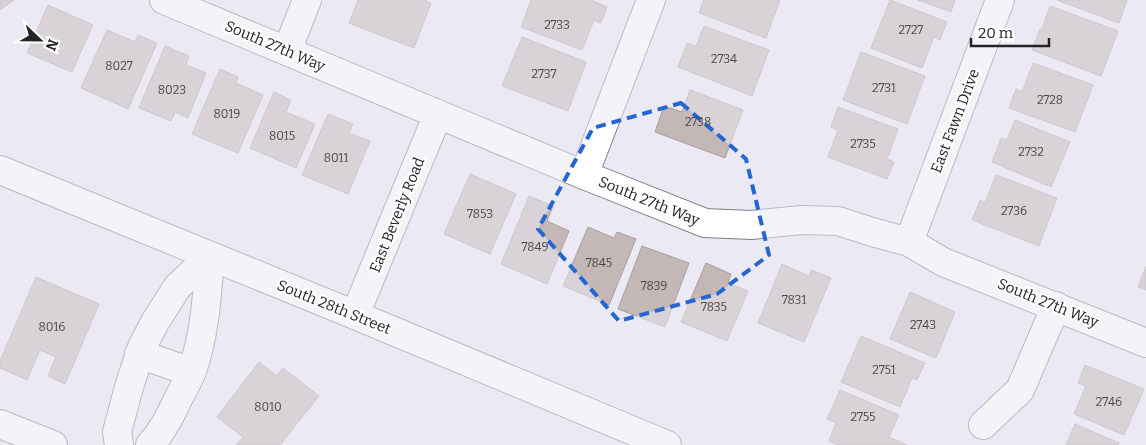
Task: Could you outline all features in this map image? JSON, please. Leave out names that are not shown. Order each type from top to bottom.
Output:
[{"type":"street","name":"South 27th Way","points":[[164,0],[584,175],[706,223],[751,225],[802,220],[838,221],[909,242],[943,262],[1146,343]]},
{"type":"street","points":[[287,51],[307,0]]},
{"type":"street","points":[[584,175],[651,0]]},
{"type":"street","name":"East Fawn Drive","points":[[909,242],[1000,0]]},
{"type":"street","name":"East Beverly Road","points":[[355,315],[438,114]]},
{"type":"street","name":"South 28th Street","points":[[0,170],[667,445]]},
{"type":"street","points":[[119,445],[117,432],[142,347],[155,322],[178,286],[210,257]]},
{"type":"street","points":[[150,445],[157,438],[172,412],[191,372],[201,339],[207,305],[210,257]]},
{"type":"street","points":[[982,425],[1020,390],[1056,306]]},
{"type":"street","points":[[139,354],[191,372]]},
{"type":"street","points":[[0,424],[53,445]]},
{"type":"highlighted area","points":[[681,103],[746,159],[769,255],[717,294],[619,321],[538,229],[593,128]]},
{"type":"building","points":[[0,0],[14,0],[0,10]]},
{"type":"building","points":[[358,0],[424,0],[431,3],[414,48],[349,23]]},
{"type":"building","points":[[531,0],[591,0],[607,7],[601,23],[594,20],[582,50],[521,27]]},
{"type":"building","points":[[704,0],[780,0],[766,38],[699,13]]},
{"type":"building","points":[[890,0],[947,22],[940,40],[934,37],[922,68],[871,48]]},
{"type":"building","points":[[918,0],[955,0],[951,12]]},
{"type":"building","points":[[1057,0],[1127,0],[1119,23]]},
{"type":"building","points":[[48,5],[93,25],[72,72],[27,53]]},
{"type":"building","points":[[1050,6],[1118,31],[1101,76],[1032,50]]},
{"type":"building","points":[[704,26],[769,50],[752,96],[678,67],[687,43],[696,46]]},
{"type":"building","points":[[107,30],[135,42],[138,35],[157,43],[128,109],[81,88]]},
{"type":"building","points":[[522,37],[586,62],[568,111],[502,86]]},
{"type":"building","points":[[165,46],[189,56],[186,65],[206,73],[188,118],[175,112],[171,121],[139,108]]},
{"type":"building","points":[[861,52],[925,76],[907,124],[843,100]]},
{"type":"building","points":[[1033,63],[1093,85],[1075,132],[1009,108],[1016,89],[1022,92]]},
{"type":"building","points":[[220,69],[238,77],[236,83],[263,95],[238,153],[192,134]]},
{"type":"building","points":[[690,90],[743,110],[725,158],[655,132],[664,106],[682,112]]},
{"type":"building","points":[[274,92],[291,100],[286,112],[315,124],[296,168],[250,148]]},
{"type":"building","points":[[838,107],[898,129],[887,159],[894,162],[887,179],[828,157],[838,130],[831,127]]},
{"type":"building","points":[[328,114],[353,124],[349,133],[370,141],[348,194],[302,175]]},
{"type":"building","points":[[1015,120],[1070,142],[1051,187],[992,162],[1001,138],[1007,140]]},
{"type":"building","points":[[470,174],[516,194],[490,254],[444,234]]},
{"type":"building","points":[[996,175],[1057,198],[1039,246],[972,220],[980,200],[985,203]]},
{"type":"building","points":[[529,196],[553,206],[547,221],[569,231],[547,284],[501,264]]},
{"type":"building","points":[[588,227],[614,238],[617,232],[636,239],[609,305],[563,286]]},
{"type":"building","points":[[642,246],[689,263],[665,327],[618,309]]},
{"type":"building","points":[[706,263],[731,274],[728,283],[748,291],[727,341],[681,322]]},
{"type":"building","points":[[782,264],[809,276],[811,270],[831,278],[804,342],[758,323]]},
{"type":"building","points":[[1146,266],[1146,290],[1138,287]]},
{"type":"building","points":[[36,277],[99,304],[65,384],[48,376],[56,357],[40,350],[27,380],[0,368],[0,361]]},
{"type":"building","points":[[910,292],[955,312],[936,358],[890,339]]},
{"type":"building","points":[[861,336],[925,363],[917,380],[912,378],[900,407],[841,382]]},
{"type":"building","points":[[259,362],[277,376],[283,368],[319,396],[280,445],[236,445],[243,437],[217,417]]},
{"type":"building","points":[[1085,365],[1144,389],[1124,435],[1074,414],[1086,386],[1078,383]]},
{"type":"building","points":[[840,390],[899,415],[889,437],[907,445],[838,445],[829,441],[836,423],[827,419]]},
{"type":"building","points":[[1075,424],[1119,443],[1118,445],[1066,445]]}]
